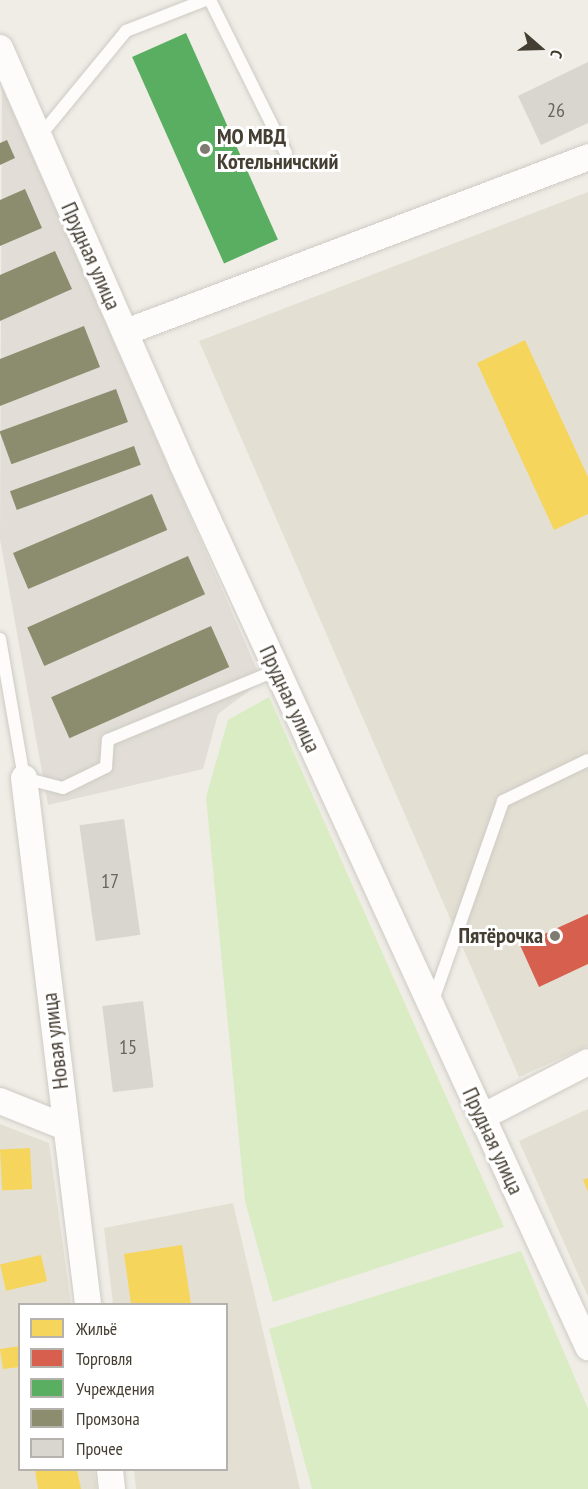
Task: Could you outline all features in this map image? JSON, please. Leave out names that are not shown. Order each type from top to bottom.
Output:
[{"type":"street","name":"Прудная улица","points":[[3,63],[430,1007],[586,1339]]},
{"type":"street","points":[[126,332],[588,157]]},
{"type":"street","name":"Новая улица","points":[[24,778],[88,1303]]},
{"type":"street","points":[[482,1117],[588,1062]]},
{"type":"street","points":[[0,1101],[65,1126]]},
{"type":"street","points":[[110,1471],[112,1489]]},
{"type":"lane","points":[[38,138],[126,31],[205,0]]},
{"type":"lane","points":[[210,0],[286,153]]},
{"type":"lane","points":[[0,639],[24,778],[63,788],[106,766],[108,740],[277,670]]},
{"type":"lane","points":[[430,1007],[503,801],[588,760]]},
{"type":"shaded area","points":[[2,87],[262,681],[218,714],[203,769],[48,805],[0,539]]},
{"type":"shaded area","points":[[588,192],[588,1046],[519,1077],[199,341]]},
{"type":"shaded area","points":[[588,1109],[588,1297],[519,1141]]},
{"type":"shaded area","points":[[0,1124],[49,1143],[71,1303],[18,1303],[18,1471],[94,1471],[97,1489],[0,1489]]},
{"type":"shaded area","points":[[233,1203],[300,1489],[136,1489],[134,1471],[228,1471],[228,1303],[113,1303],[104,1228]]},
{"type":"green space","points":[[269,697],[504,1227],[273,1302],[245,1201],[206,797],[228,720]]},
{"type":"green space","points":[[521,1251],[588,1409],[588,1489],[312,1489],[269,1329]]},
{"type":"building: Жильё","points":[[525,340],[588,477],[588,514],[554,530],[477,363]]},
{"type":"building: Жильё","points":[[30,1148],[32,1189],[2,1191],[0,1150]]},
{"type":"building: Жильё","points":[[588,1178],[588,1192],[583,1180]]},
{"type":"building: Жильё","points":[[182,1245],[191,1303],[131,1303],[124,1254]]},
{"type":"building: Жильё","points":[[41,1255],[47,1281],[6,1291],[0,1264]]},
{"type":"building: Жильё","points":[[18,1346],[18,1367],[3,1369],[0,1349]]},
{"type":"building: Жильё","points":[[35,1471],[77,1471],[81,1489],[38,1489]]},
{"type":"building: Торговля","points":[[588,914],[588,964],[539,987],[520,945]]},
{"type":"building: Учреждения","name":"МО МВД Котельничский","points":[[186,33],[278,239],[224,263],[132,57]]},
{"type":"building: Промзона","points":[[7,140],[15,158],[0,165],[0,143]]},
{"type":"building: Промзона","points":[[25,189],[42,228],[0,246],[0,200]]},
{"type":"building: Промзона","points":[[55,251],[72,289],[0,321],[0,275]]},
{"type":"building: Промзона","points":[[84,326],[100,367],[0,406],[0,359]]},
{"type":"building: Промзона","points":[[116,389],[128,422],[11,464],[0,431]]},
{"type":"building: Промзона","points":[[134,446],[141,465],[17,510],[10,491]]},
{"type":"building: Промзона","points":[[152,494],[167,530],[28,589],[13,553]]},
{"type":"building: Промзона","points":[[188,556],[205,594],[44,666],[27,628]]},
{"type":"building: Промзона","points":[[211,626],[229,667],[69,738],[51,697]]},
{"type":"building: Прочее","points":[[588,62],[588,123],[541,145],[518,96]]},
{"type":"building: Прочее","points":[[124,819],[140,935],[96,941],[79,825]]},
{"type":"building: Прочее","points":[[143,1001],[154,1087],[113,1092],[102,1006]]},
{"type":"place","name":"МО МВД Котельничский","points":[[205,149]]},
{"type":"place","name":"Пятёрочка","points":[[555,936]]}]
